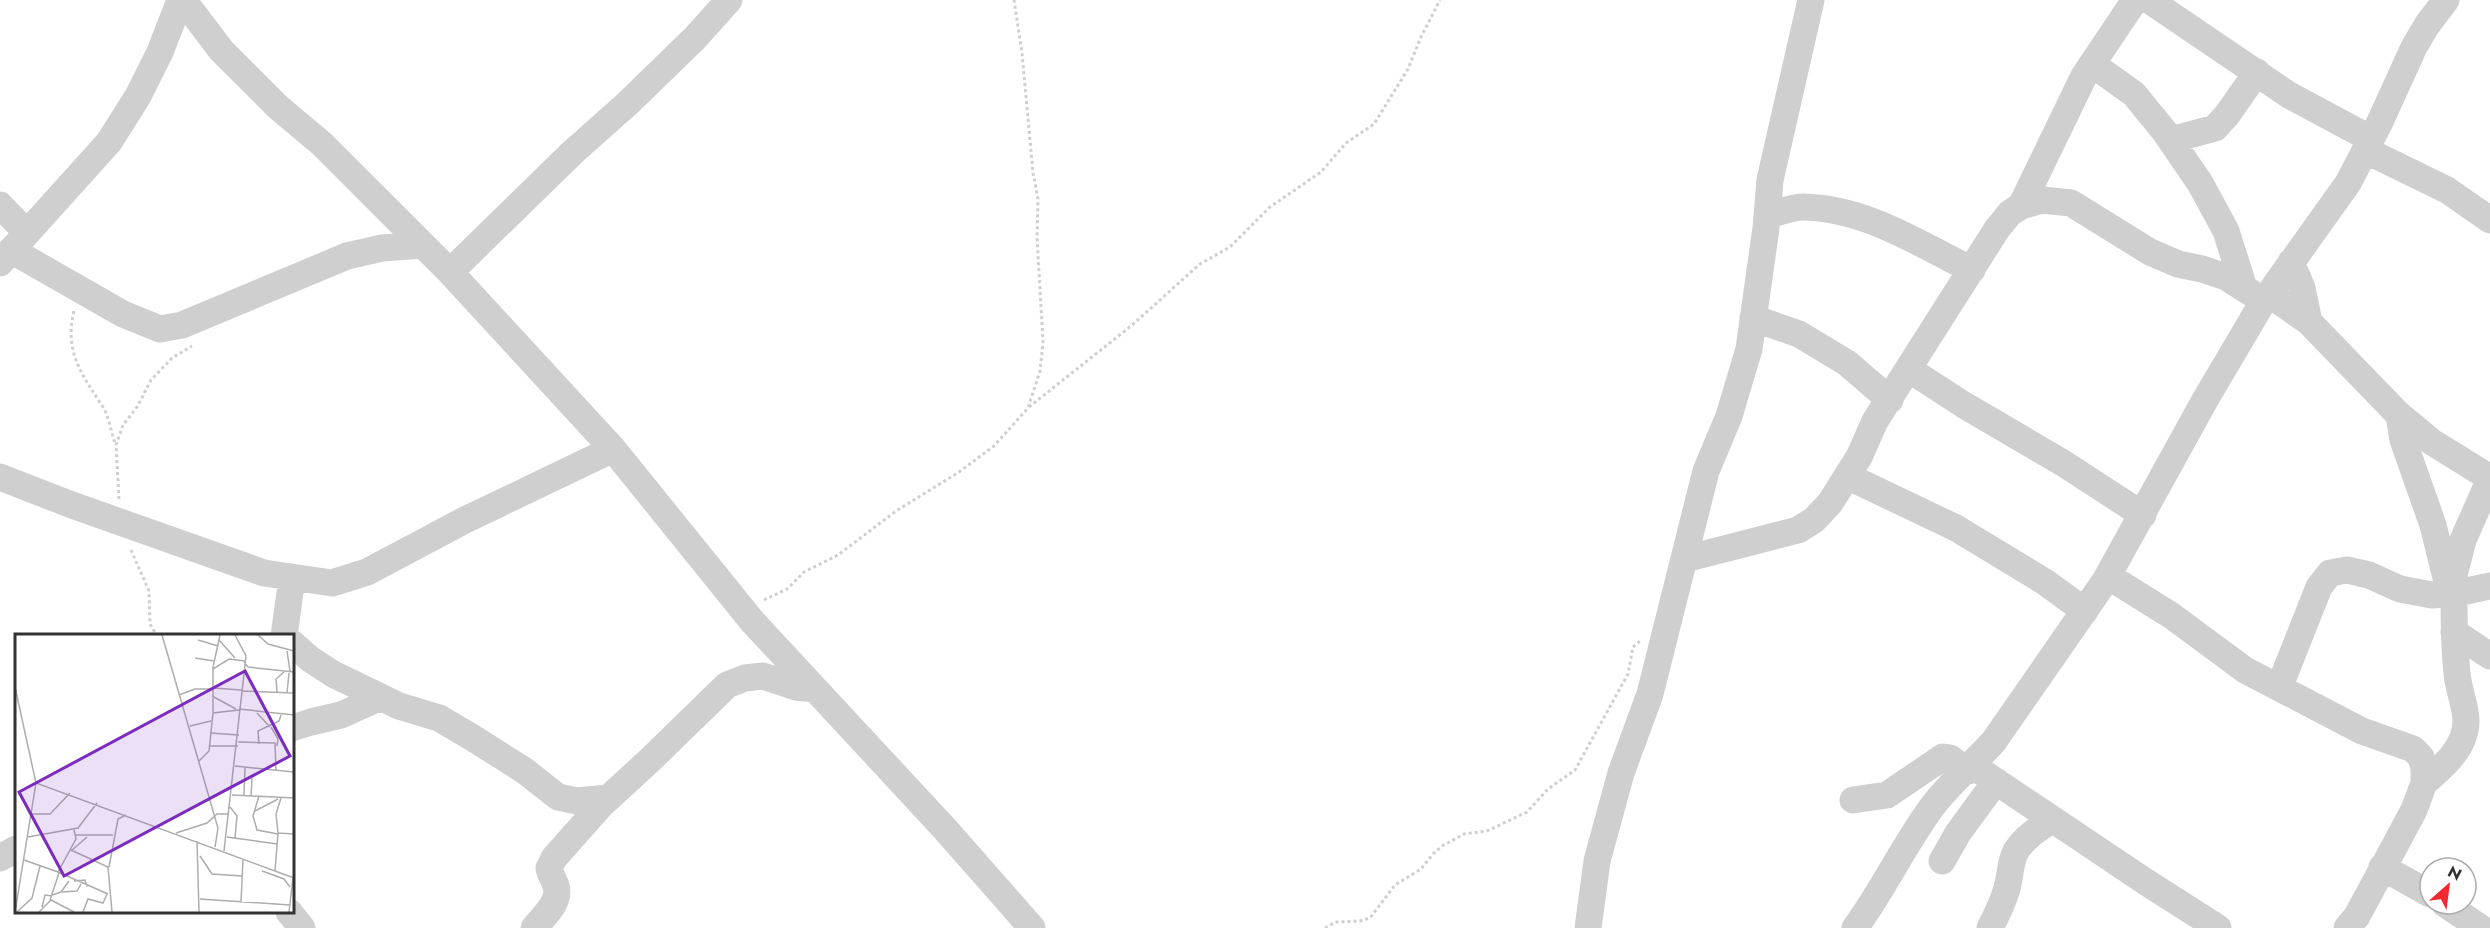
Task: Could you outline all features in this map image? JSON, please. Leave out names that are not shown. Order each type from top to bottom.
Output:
[{"type":"street","points":[[450,272],[565,160],[627,104],[729,0]]},
{"type":"street","points":[[1588,928],[1597,861],[1621,773],[1650,694],[1706,471],[1729,416],[1749,349],[1774,158],[1811,0]]},
{"type":"street","points":[[1855,928],[1876,900],[1928,812],[1994,741],[2108,576],[2205,400],[2259,294],[2291,262],[2348,183],[2414,47],[2446,0]]},
{"type":"street","points":[[2021,206],[2092,64],[2134,1],[2257,72],[2289,95],[2446,190],[2490,220]]},
{"type":"street","points":[[13,249],[109,142],[138,96],[160,52],[180,2],[190,9],[221,50],[278,107],[322,144],[423,244],[613,448],[744,612],[945,829],[1032,928]]},
{"type":"street","points":[[2092,64],[2134,94],[2170,140],[2200,183],[2259,294]]},
{"type":"street","points":[[2170,140],[2215,128],[2227,115],[2257,72]]},
{"type":"street","points":[[1685,559],[1798,530],[1814,520],[1830,503],[1859,457],[1875,421],[1910,370],[1997,229],[2010,213],[2021,206],[2042,200],[2071,203],[2150,252],[2178,264],[2226,277],[2309,322],[2399,415],[2432,442],[2489,475],[2463,540],[2451,593]]},
{"type":"street","points":[[0,205],[13,249],[78,290],[123,314],[160,329],[182,325],[347,256],[382,248],[423,244]]},
{"type":"street","points":[[1767,215],[1801,207],[1842,212],[1865,218],[1876,221],[1972,270]]},
{"type":"street","points":[[2291,262],[2302,288],[2309,322]]},
{"type":"street","points":[[1753,318],[1799,334],[1847,363],[1890,400]]},
{"type":"street","points":[[1910,370],[1964,405],[2064,463],[2143,515]]},
{"type":"street","points":[[2399,415],[2409,464],[2433,525],[2451,593],[2457,677],[2466,719],[2464,734],[2457,750],[2443,767],[2424,783]]},
{"type":"street","points":[[0,477],[264,573],[332,582],[366,572],[465,520],[613,448]]},
{"type":"street","points":[[1847,476],[1956,528],[2045,582],[2085,612]]},
{"type":"street","points":[[2279,688],[2319,587],[2330,573],[2347,570],[2369,575],[2400,589],[2432,595],[2490,586]]},
{"type":"street","points":[[2108,576],[2172,616],[2245,670],[2362,731],[2413,749],[2421,757],[2424,783],[2414,810],[2382,867],[2357,925]]},
{"type":"street","points":[[284,634],[292,578]]},
{"type":"street","points":[[2454,632],[2490,656]]},
{"type":"street","points":[[294,645],[333,674],[399,706],[439,718],[498,753],[558,797],[577,801],[608,798]]},
{"type":"street","points":[[534,928],[557,895],[549,868],[554,858],[608,798],[727,685],[745,678],[763,676],[796,687],[814,688]]},
{"type":"street","points":[[294,727],[341,715],[381,697]]},
{"type":"street","points":[[1853,800],[1887,795],[1943,757],[1950,758],[1995,781],[2218,928]]},
{"type":"street","points":[[1942,861],[1958,833],[1995,781]]},
{"type":"street","points":[[1990,928],[2003,902],[2011,862],[2017,850],[2037,830],[2052,820]]},
{"type":"street","points":[[0,858],[15,850]]},
{"type":"street","points":[[2382,867],[2418,887]]},
{"type":"street","points":[[290,913],[302,928]]},
{"type":"street","points":[[2463,916],[2481,928]]},
{"type":"path","points":[[1014,0],[1022,53],[1029,143],[1038,199],[1037,237],[1044,342],[1040,371],[1028,408]]},
{"type":"path","points":[[744,612],[787,589],[804,572],[838,555],[896,511],[968,466],[994,446],[1028,408],[1131,326],[1200,264],[1230,248],[1270,207],[1321,172],[1346,143],[1374,124],[1408,69],[1440,0]]},
{"type":"path","points":[[78,290],[70,325],[72,348],[80,373],[104,408],[116,445],[122,523],[149,591],[150,624],[156,634]]},
{"type":"path","points":[[116,445],[123,425],[151,380],[172,358],[194,345]]},
{"type":"path","points":[[1325,928],[1336,922],[1360,921],[1370,918],[1395,885],[1421,869],[1442,846],[1464,834],[1488,831],[1527,812],[1548,789],[1575,770],[1628,674],[1634,647],[1644,639],[1666,629]]}]
